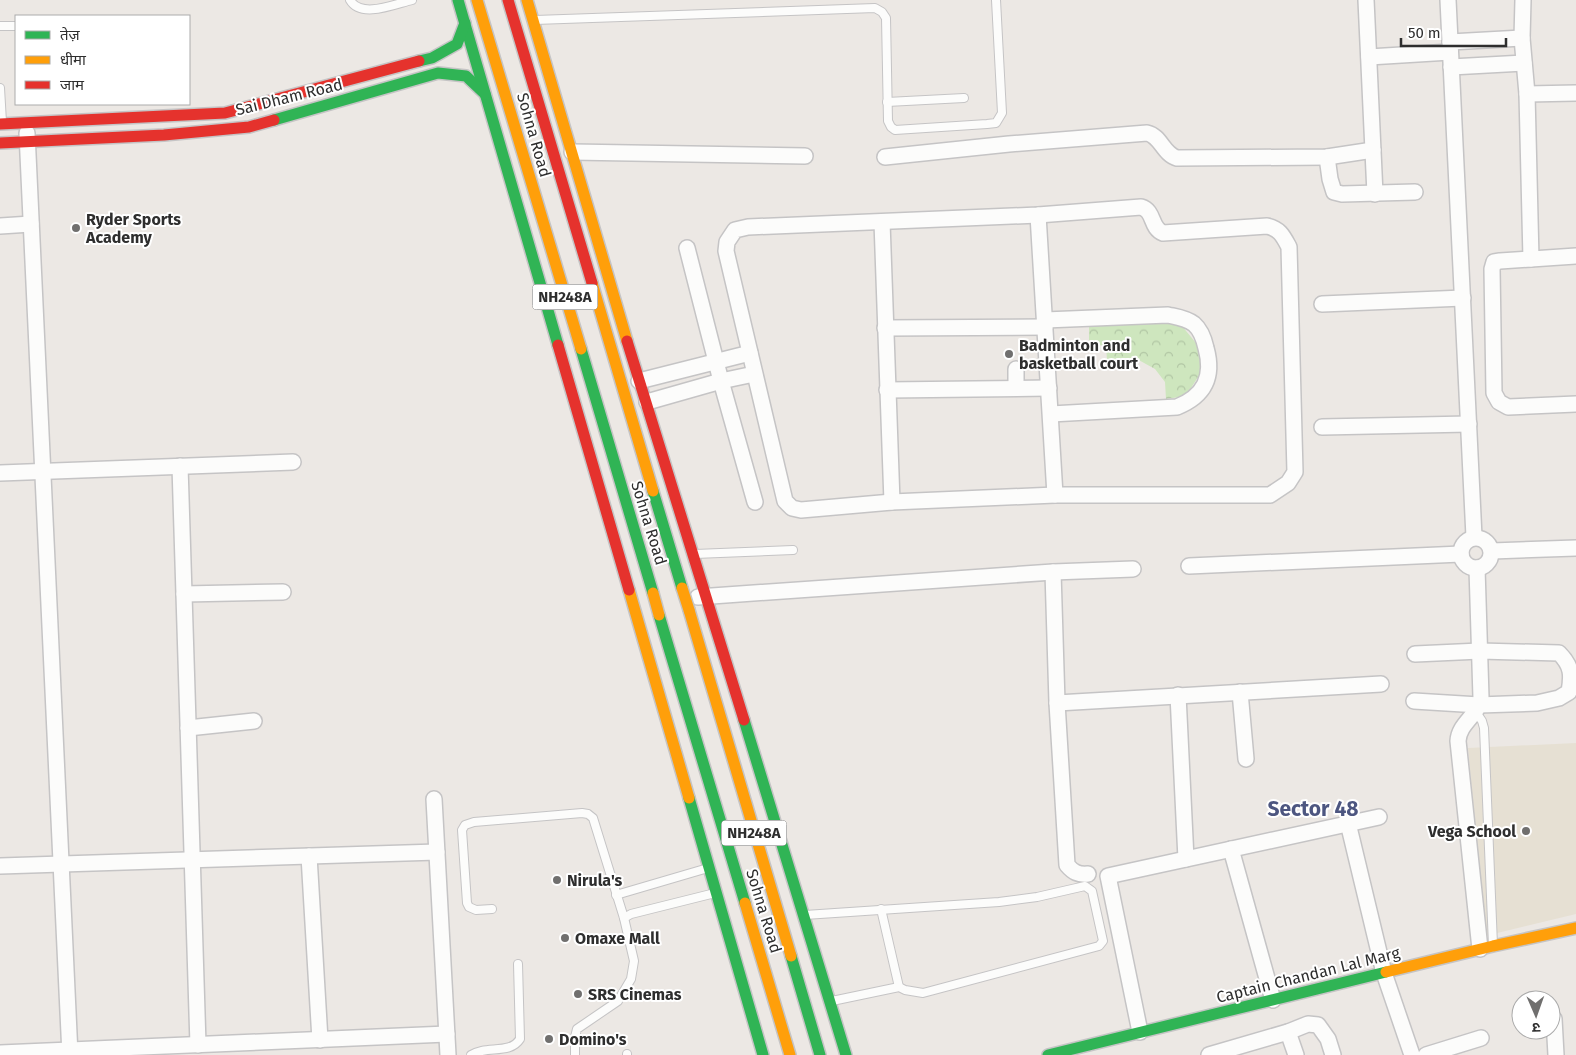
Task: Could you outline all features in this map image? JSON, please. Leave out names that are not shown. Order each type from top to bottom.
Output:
[{"type":"main road","points":[[458,0],[763,1055]]},
{"type":"main road","name":"Sohna Road","points":[[477,0],[790,1055]]},
{"type":"main road","name":"Sohna Road","points":[[508,0],[820,1055]]},
{"type":"main road","points":[[527,0],[639,381],[846,1055]]},
{"type":"main road","name":"Sai Dham Road","points":[[1,124],[225,113],[328,84],[432,58],[457,44],[465,23]]},
{"type":"main road","name":"Sai Dham Road","points":[[0,143],[164,135],[249,127],[438,72],[466,76],[485,94]]},
{"type":"main road","name":"Captain Chandan Lal Marg","points":[[1048,1055],[1103,1040],[1576,928]]},
{"type":"street","points":[[1366,0],[1375,194]]},
{"type":"street","points":[[1448,0],[1474,537]]},
{"type":"street","points":[[1523,0],[1522,38],[1527,94],[1531,259]]},
{"type":"street","points":[[1368,57],[1522,38]]},
{"type":"street","points":[[1451,67],[1524,63]]},
{"type":"street","points":[[328,84],[334,103]]},
{"type":"street","points":[[1527,94],[1576,93]]},
{"type":"street","points":[[27,122],[70,1053]]},
{"type":"street","points":[[885,157],[1009,144],[1147,133],[1155,136],[1169,155],[1177,158],[1327,157],[1373,150]]},
{"type":"street","points":[[572,152],[805,156]]},
{"type":"street","points":[[1327,157],[1334,192],[1342,194],[1415,192]]},
{"type":"street","points":[[1141,206],[1149,211],[1156,228],[1163,233],[1268,226],[1277,229],[1283,235],[1289,247],[1295,472],[1288,483],[1270,495],[1055,496],[892,502],[801,510],[792,508],[785,500],[726,251],[727,242],[735,230],[748,227],[1038,215],[1141,206]]},
{"type":"street","points":[[1038,215],[1055,496]]},
{"type":"street","points":[[882,222],[892,502]]},
{"type":"street","points":[[0,226],[32,224]]},
{"type":"street","points":[[687,248],[721,381],[755,502]]},
{"type":"street","points":[[1576,256],[1494,262],[1492,269],[1494,393],[1499,402],[1508,407],[1576,404]]},
{"type":"street","points":[[1322,304],[1463,298]]},
{"type":"street","points":[[885,328],[1045,324],[1168,315],[1185,318],[1195,325],[1204,337],[1209,372],[1205,385],[1188,402],[1177,407],[1051,414]]},
{"type":"street","points":[[639,381],[716,360],[750,353]]},
{"type":"street","points":[[1016,369],[1016,388]]},
{"type":"street","points":[[647,402],[721,381],[754,374]]},
{"type":"street","points":[[887,390],[1049,388]]},
{"type":"street","points":[[1322,427],[1469,424]]},
{"type":"street","points":[[0,473],[294,462]]},
{"type":"street","points":[[180,466],[198,1045]]},
{"type":"street","points":[[1474,537],[1482,538],[1489,543],[1492,551],[1490,560],[1485,566],[1477,568],[1469,566],[1463,561],[1461,554],[1462,546],[1467,540],[1474,537]]},
{"type":"street","points":[[1492,551],[1576,548]]},
{"type":"street","points":[[1189,566],[1461,554]]},
{"type":"street","points":[[633,608],[706,596],[1133,568]]},
{"type":"street","points":[[1477,568],[1480,651],[1478,709],[1461,728],[1458,741],[1486,948]]},
{"type":"street","points":[[1052,572],[1067,865],[1072,871],[1088,874]]},
{"type":"street","points":[[184,594],[283,592]]},
{"type":"street","points":[[1414,702],[1478,709],[1537,703],[1559,698],[1569,692],[1572,678],[1568,662],[1559,653],[1480,651],[1415,654]]},
{"type":"street","points":[[1058,703],[1381,684]]},
{"type":"street","points":[[1240,692],[1246,760]]},
{"type":"street","points":[[1178,695],[1186,859]]},
{"type":"street","points":[[188,728],[254,721]]},
{"type":"street","points":[[434,799],[448,1055]]},
{"type":"street","points":[[1140,1032],[1108,876],[1379,817]]},
{"type":"street","points":[[1348,823],[1384,973],[1412,1055]]},
{"type":"street","points":[[1231,849],[1273,1000]]},
{"type":"street","points":[[0,866],[437,852]]},
{"type":"street","points":[[309,856],[320,1040]]},
{"type":"street","points":[[1209,1055],[1288,1032],[1308,1024],[1318,1025],[1328,1039],[1333,1055]]},
{"type":"street","points":[[1288,1032],[1296,1055]]},
{"type":"street","points":[[0,1053],[70,1053],[198,1045],[447,1034]]},
{"type":"street","points":[[1426,1055],[1481,1038]]},
{"type":"street","points":[[1103,1040],[1108,1055]]},
{"type":"street","points":[[1555,1040],[1556,1055]]},
{"type":"lane","points":[[350,0],[356,7],[362,9],[375,9],[412,0]]},
{"type":"lane","points":[[533,20],[875,8],[882,12],[886,18],[886,102],[888,121],[895,130],[996,123],[1002,113],[996,0]]},
{"type":"lane","points":[[0,26],[15,26]]},
{"type":"lane","points":[[0,88],[1,124]]},
{"type":"lane","points":[[886,102],[964,98]]},
{"type":"lane","points":[[693,554],[793,550]]},
{"type":"lane","points":[[1478,709],[1484,728],[1486,948]]},
{"type":"lane","points":[[492,909],[476,910],[469,907],[467,903],[462,830],[465,826],[474,822],[582,813],[588,814],[593,818],[624,918],[634,961],[631,979],[618,1001],[577,1029],[574,1037],[575,1055]]},
{"type":"lane","points":[[616,895],[708,868]]},
{"type":"lane","points":[[803,915],[999,902],[1037,897],[1085,886],[1092,891],[1102,930],[1103,941],[1099,946],[923,993],[899,987],[829,1002]]},
{"type":"lane","points":[[624,918],[631,914],[715,893]]},
{"type":"lane","points":[[881,909],[899,987]]},
{"type":"lane","points":[[471,1055],[477,1051],[509,1049],[517,1045],[520,1039],[518,964]]},
{"type":"shaded area","name":"Vega School","points":[[1576,743],[1576,914],[1485,936],[1468,748]]},
{"type":"green space","points":[[1177,320],[1196,343],[1203,369],[1186,396],[1166,399],[1165,382],[1155,369],[1135,358],[1107,360],[1106,345],[1089,346],[1089,324]]},
{"type":"traffic: fast","points":[[458,0],[558,345]]},
{"type":"traffic: fast","points":[[419,61],[432,58],[457,44],[465,23]]},
{"type":"traffic: fast","points":[[274,120],[438,73],[466,76],[485,94]]},
{"type":"traffic: fast","points":[[581,349],[653,593]]},
{"type":"traffic: fast","points":[[653,491],[682,588]]},
{"type":"traffic: fast","points":[[659,615],[745,903]]},
{"type":"traffic: fast","points":[[744,720],[846,1055]]},
{"type":"traffic: fast","points":[[689,798],[763,1055]]},
{"type":"traffic: fast","points":[[791,956],[820,1055]]},
{"type":"traffic: fast","points":[[1048,1055],[1386,972]]},
{"type":"traffic: slow","points":[[477,0],[581,349]]},
{"type":"traffic: slow","points":[[527,0],[627,341]]},
{"type":"traffic: slow","points":[[592,283],[653,491]]},
{"type":"traffic: slow","points":[[682,588],[689,610]]},
{"type":"traffic: slow","points":[[629,590],[689,798]]},
{"type":"traffic: slow","points":[[653,593],[659,615]]},
{"type":"traffic: slow","points":[[689,610],[791,956]]},
{"type":"traffic: slow","points":[[745,903],[790,1055]]},
{"type":"traffic: slow","points":[[1386,972],[1576,928]]},
{"type":"traffic: jam","points":[[508,0],[592,283]]},
{"type":"traffic: jam","points":[[0,124],[225,113],[419,61]]},
{"type":"traffic: jam","points":[[0,143],[164,135],[249,127],[274,120]]},
{"type":"traffic: jam","points":[[627,341],[744,720]]},
{"type":"traffic: jam","points":[[558,345],[629,590]]},
{"type":"place","name":"Ryder Sports Academy","points":[[76,228]]},
{"type":"place","name":"Badminton and basketball court","points":[[1009,354]]},
{"type":"place","name":"Vega School","points":[[1526,831]]},
{"type":"place","name":"Nirula's","points":[[557,880]]},
{"type":"place","name":"Omaxe Mall","points":[[565,938]]},
{"type":"place","name":"SRS Cinemas","points":[[578,994]]},
{"type":"place","name":"Domino's","points":[[549,1039]]},
{"type":"district","name":"Sector 48","points":[[1313,809]]}]
